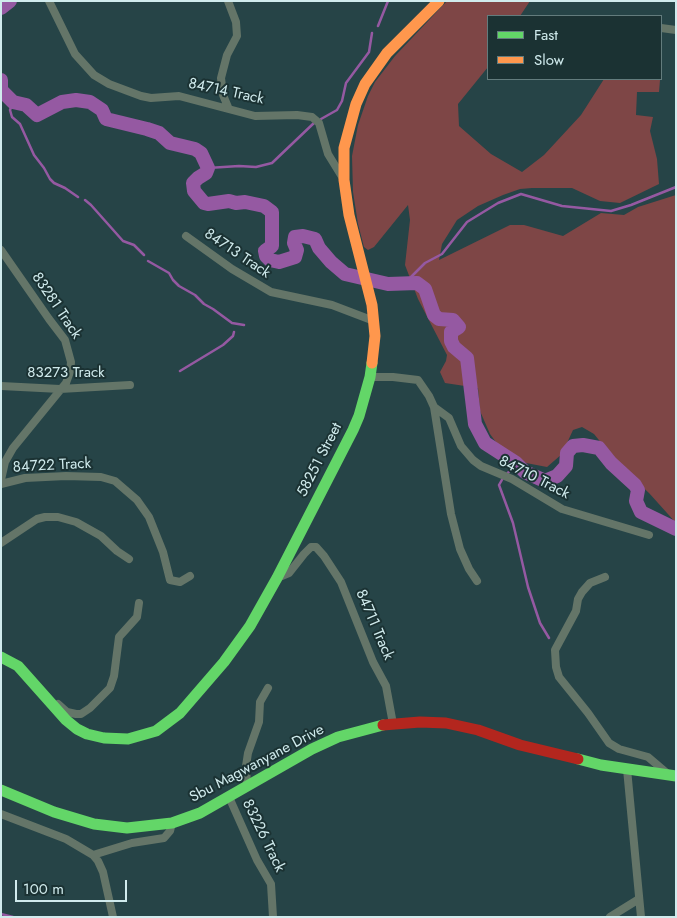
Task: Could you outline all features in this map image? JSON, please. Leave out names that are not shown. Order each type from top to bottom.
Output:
[{"type":"street","name":"84714 Track","points":[[48,1],[75,54],[94,75],[110,84],[151,98],[179,96],[254,116],[312,116],[321,128],[328,154],[344,180]]},
{"type":"street","points":[[228,1],[236,22],[237,36],[223,68],[221,86],[228,108]]},
{"type":"street","name":"58251 Street","points":[[1,657],[18,666],[66,720],[86,734],[104,738],[128,739],[156,731],[180,713],[224,662],[250,626],[277,578],[353,430],[370,377],[375,342],[374,321],[369,289],[349,215],[344,180],[344,148],[356,104],[365,84],[387,53],[439,1]]},
{"type":"street","points":[[662,28],[676,30]]},
{"type":"street","name":"84713 Track","points":[[186,236],[232,269],[271,292],[332,305],[374,321]]},
{"type":"street","name":"83281 Track","points":[[1,250],[68,346],[71,362],[66,383],[13,448],[5,462],[1,480]]},
{"type":"street","points":[[370,377],[418,380],[429,396],[434,407],[451,514],[460,548],[469,569],[477,581]]},
{"type":"street","name":"83273 Track","points":[[1,386],[60,390],[130,385]]},
{"type":"street","name":"84710 Track","points":[[434,407],[449,418],[461,446],[481,466],[518,482],[562,509],[649,535]]},
{"type":"street","name":"84722 Track","points":[[1,484],[25,478],[66,476],[101,477],[115,481],[137,500],[149,517],[163,552],[170,580],[180,582],[190,576]]},
{"type":"street","points":[[1,543],[37,520],[58,516],[76,522],[101,536],[129,559]]},
{"type":"street","name":"84711 Track","points":[[277,578],[290,572],[313,546],[324,556],[341,582],[373,662],[387,690],[393,724]]},
{"type":"street","points":[[605,577],[590,583],[578,599],[576,611],[556,650],[559,677],[609,743],[619,749],[648,757],[673,775]]},
{"type":"street","points":[[37,688],[46,690],[63,708],[72,714],[81,714],[90,708],[106,693],[112,684],[119,637],[137,617],[139,604]]},
{"type":"street","points":[[247,786],[246,766],[248,752],[260,722],[260,702],[268,688]]},
{"type":"street","name":"Sbu Magwanyane Drive","points":[[1,790],[54,812],[94,824],[137,828],[172,823],[200,813],[312,749],[338,737],[366,728],[420,722],[458,725],[480,730],[520,745],[581,761],[627,770],[673,775]]},
{"type":"street","points":[[627,770],[641,917]]},
{"type":"street","name":"83226 Track","points":[[229,797],[257,860],[271,884],[272,917]]},
{"type":"street","points":[[1,814],[66,839],[90,852],[98,861],[103,872],[112,917]]},
{"type":"street","points":[[90,852],[164,838],[168,835],[172,823]]},
{"type":"street","points":[[610,917],[639,899]]},
{"type":"shaded area","points":[[447,1],[530,1],[521,15],[487,15],[487,68],[458,104],[459,126],[491,154],[522,172],[544,155],[581,115],[603,80],[660,80],[659,92],[637,92],[636,115],[653,117],[650,131],[657,159],[659,184],[620,203],[600,201],[572,188],[520,189],[478,206],[457,220],[442,244],[439,260],[510,225],[524,225],[563,236],[601,213],[624,215],[638,207],[676,195],[676,523],[649,493],[620,466],[594,434],[582,427],[573,430],[562,454],[547,467],[526,463],[498,445],[490,434],[480,411],[478,388],[445,383],[440,372],[447,355],[418,299],[405,265],[410,220],[408,205],[374,247],[368,250],[364,247],[358,224],[353,192],[352,156],[358,125],[375,82],[395,56]]},
{"type":"waterway","points":[[1,8],[10,1]]},
{"type":"waterway","points":[[378,26],[388,1]]},
{"type":"waterway","points":[[321,119],[337,110],[342,101],[346,83],[369,52],[372,33]]},
{"type":"waterway","points":[[1,80],[1,90],[13,102],[26,105],[37,115],[62,102],[76,100],[90,102],[102,110],[106,119],[159,133],[170,143],[195,149],[201,153],[208,168],[206,173],[193,183],[194,191],[204,203],[245,202],[264,206],[272,212],[272,246],[265,251],[266,256],[270,260],[279,262],[295,257],[297,250],[294,243],[295,237],[303,236],[315,239],[319,248],[345,274],[388,284],[417,283],[425,289],[434,315],[439,319],[453,320],[459,327],[451,332],[451,341],[454,347],[467,358],[475,424],[485,443],[516,463],[525,472],[545,481],[557,476],[566,466],[567,453],[573,446],[583,445],[599,448],[611,463],[635,485],[638,490],[636,501],[641,512],[676,529]]},
{"type":"waterway","points":[[13,102],[10,110],[12,117],[20,124],[34,155],[50,179],[78,197]]},
{"type":"waterway","points":[[208,168],[256,167],[272,163],[315,122]]},
{"type":"waterway","points":[[404,284],[425,263],[442,254],[467,222],[498,203],[521,194],[562,206],[611,211],[676,187]]},
{"type":"waterway","points":[[85,200],[123,241],[134,245],[144,255]]},
{"type":"waterway","points":[[148,261],[169,273],[179,286],[195,295],[204,304],[232,323],[244,325]]},
{"type":"waterway","points":[[180,371],[223,345],[233,336],[234,332]]},
{"type":"waterway","points":[[507,474],[516,463]]},
{"type":"waterway","points":[[503,478],[499,485],[513,523],[528,587],[540,623],[549,638]]},
{"type":"waterway","points":[[1,914],[13,917]]},
{"type":"traffic: fast","points":[[1,657],[18,666],[66,720],[87,734],[104,738],[128,739],[156,731],[180,713],[224,662],[250,626],[277,578],[353,430],[359,416],[372,363]]},
{"type":"traffic: fast","points":[[1,790],[54,812],[94,824],[127,828],[172,823],[200,813],[312,749],[338,737],[383,725]]},
{"type":"traffic: fast","points":[[578,759],[601,765],[676,776]]},
{"type":"traffic: slow","points":[[372,363],[375,336],[372,305],[349,215],[344,180],[344,148],[356,104],[365,84],[387,53],[439,1]]},
{"type":"traffic: jam","points":[[383,725],[420,722],[446,723],[478,730],[520,745],[578,759]]}]
